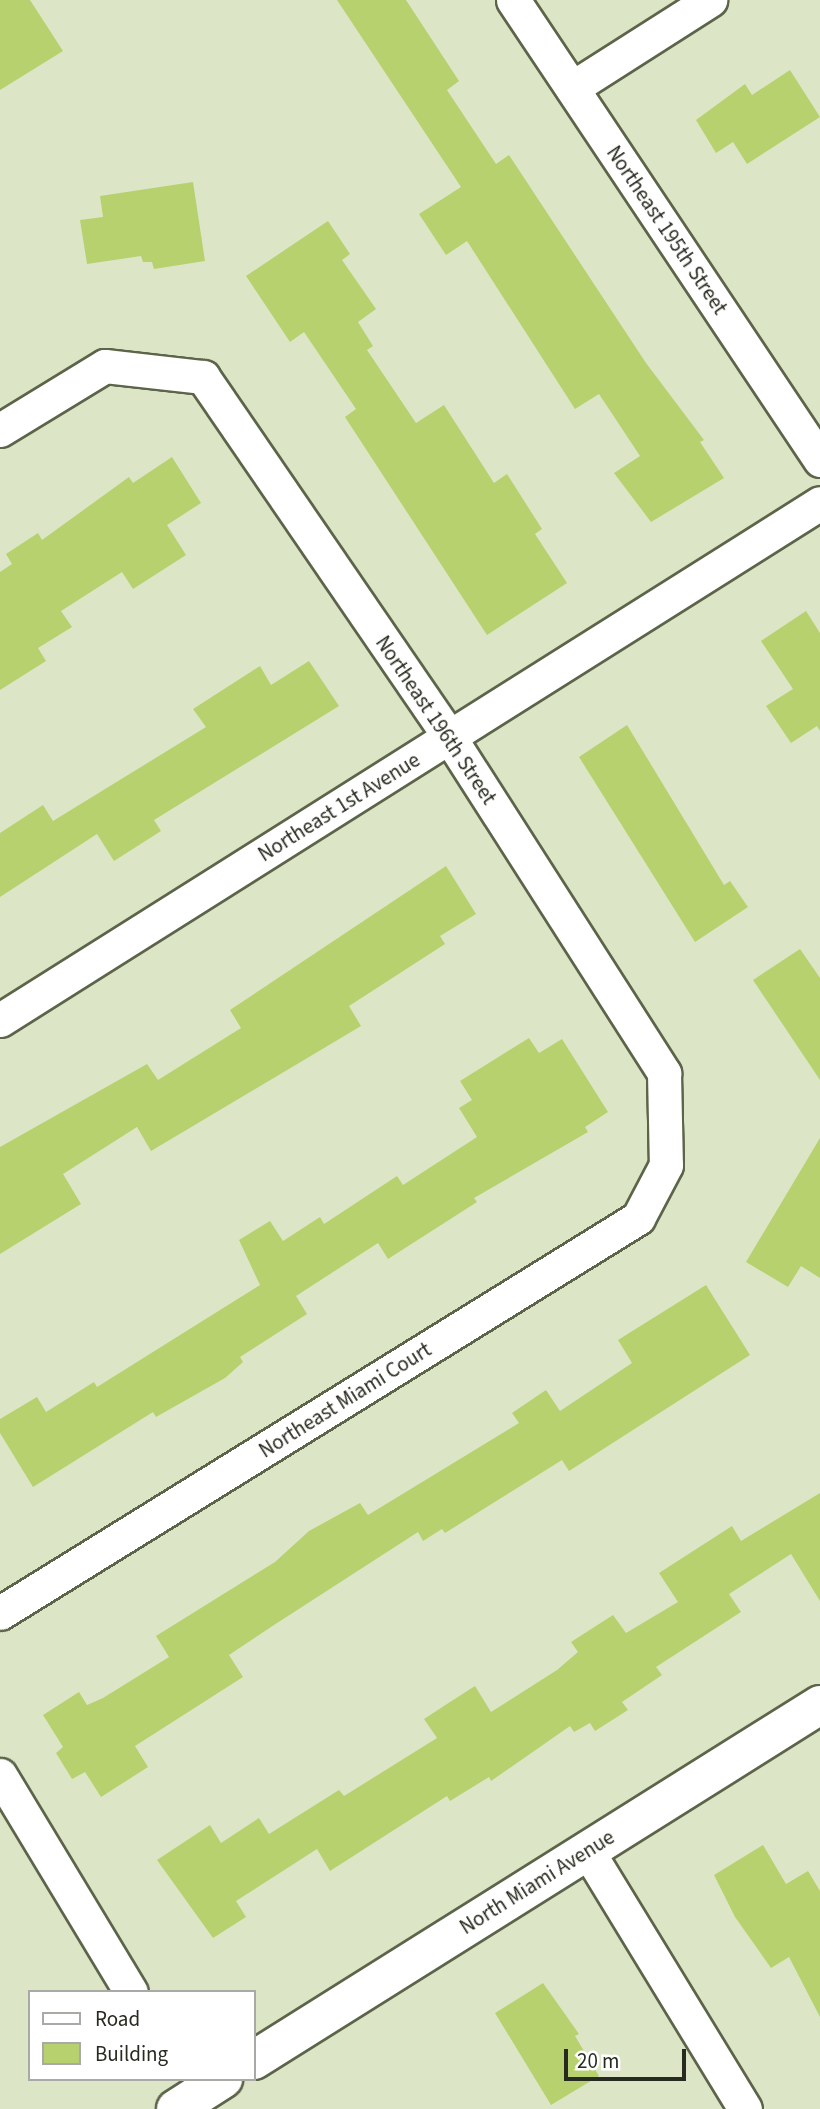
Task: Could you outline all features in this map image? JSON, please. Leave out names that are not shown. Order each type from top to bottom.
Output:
[{"type":"street","name":"Northeast 195th Street","points":[[513,0],[820,460]]},
{"type":"street","points":[[572,88],[710,0]]},
{"type":"street","name":"Northeast 196th Street","points":[[0,430],[105,366],[203,377],[450,738],[664,1073],[666,1165]]},
{"type":"street","name":"Northeast 1st Avenue","points":[[0,1020],[820,503]]},
{"type":"street","name":"Northeast Miami Court","points":[[0,1613],[638,1218],[666,1165]]},
{"type":"street","name":"North Miami Avenue","points":[[256,2059],[820,1705]]},
{"type":"street","points":[[0,1775],[130,1990]]},
{"type":"street","points":[[587,1850],[745,2109]]},
{"type":"building","points":[[0,0],[30,0],[63,51],[0,90]]},
{"type":"building","points":[[337,0],[406,0],[459,81],[447,90],[496,164],[509,155],[646,363],[704,440],[700,442],[724,478],[651,522],[614,473],[640,456],[599,394],[575,409],[467,241],[446,255],[419,214],[461,187]]},
{"type":"building","points":[[790,70],[820,117],[747,164],[733,142],[716,153],[696,120],[745,84],[752,95]]},
{"type":"building","points":[[193,182],[205,261],[154,269],[152,262],[143,262],[141,256],[87,264],[80,220],[103,217],[100,196]]},
{"type":"building","points":[[328,221],[350,254],[342,260],[376,309],[358,322],[373,346],[367,350],[416,423],[444,405],[494,483],[507,474],[542,529],[535,534],[567,583],[487,635],[345,417],[356,409],[304,332],[290,342],[246,276]]},
{"type":"building","points":[[172,457],[201,503],[167,525],[186,555],[133,589],[122,572],[61,611],[72,627],[38,648],[46,661],[0,690],[0,572],[12,564],[6,554],[38,533],[42,540],[129,477],[133,483]]},
{"type":"building","points":[[806,611],[820,633],[820,731],[817,726],[791,743],[766,706],[793,689],[761,641]]},
{"type":"building","points":[[309,661],[339,706],[154,820],[161,831],[114,861],[97,834],[0,897],[0,833],[43,805],[53,821],[206,727],[193,709],[260,666],[271,685]]},
{"type":"building","points":[[627,725],[724,885],[730,881],[748,907],[695,942],[579,757]]},
{"type":"building","points":[[446,866],[476,914],[440,936],[445,944],[349,1006],[361,1026],[151,1151],[137,1127],[63,1174],[81,1204],[0,1254],[0,1147],[147,1064],[158,1080],[241,1028],[230,1010]]},
{"type":"building","points":[[800,949],[820,978],[820,1080],[753,980]]},
{"type":"building","points":[[529,1038],[539,1053],[562,1039],[608,1112],[585,1127],[588,1132],[474,1198],[477,1202],[388,1259],[378,1243],[296,1296],[307,1314],[240,1357],[243,1362],[225,1378],[156,1417],[153,1412],[33,1487],[0,1433],[0,1419],[37,1397],[46,1412],[94,1382],[97,1387],[260,1285],[239,1240],[270,1221],[283,1241],[320,1217],[324,1224],[397,1176],[403,1185],[477,1137],[459,1108],[472,1100],[460,1081]]},
{"type":"building","points":[[820,1138],[820,1278],[801,1266],[788,1287],[746,1262]]},
{"type":"building","points":[[706,1285],[750,1355],[569,1471],[562,1460],[445,1533],[442,1529],[423,1541],[418,1532],[229,1655],[243,1677],[135,1746],[148,1767],[101,1797],[85,1772],[72,1779],[56,1753],[63,1747],[43,1715],[79,1692],[87,1705],[103,1698],[169,1657],[156,1636],[275,1562],[309,1531],[360,1503],[368,1515],[519,1423],[512,1413],[546,1390],[560,1411],[632,1363],[618,1340]]},
{"type":"building","points":[[820,1493],[820,1601],[791,1554],[729,1594],[741,1612],[656,1667],[662,1675],[622,1702],[628,1710],[595,1731],[590,1723],[574,1732],[570,1726],[491,1781],[489,1777],[450,1801],[447,1796],[330,1871],[317,1849],[236,1901],[246,1917],[213,1938],[157,1860],[210,1825],[221,1843],[259,1818],[269,1834],[339,1790],[344,1796],[437,1738],[424,1719],[475,1686],[491,1712],[557,1670],[578,1652],[571,1642],[613,1615],[626,1633],[678,1602],[659,1573],[732,1526],[741,1541]]},
{"type":"building","points":[[763,1845],[786,1884],[808,1871],[820,1891],[820,2017],[789,1957],[771,1968],[735,1917],[714,1875]]},
{"type":"building","points":[[543,1983],[579,2034],[575,2036],[599,2076],[551,2105],[495,2013]]}]
